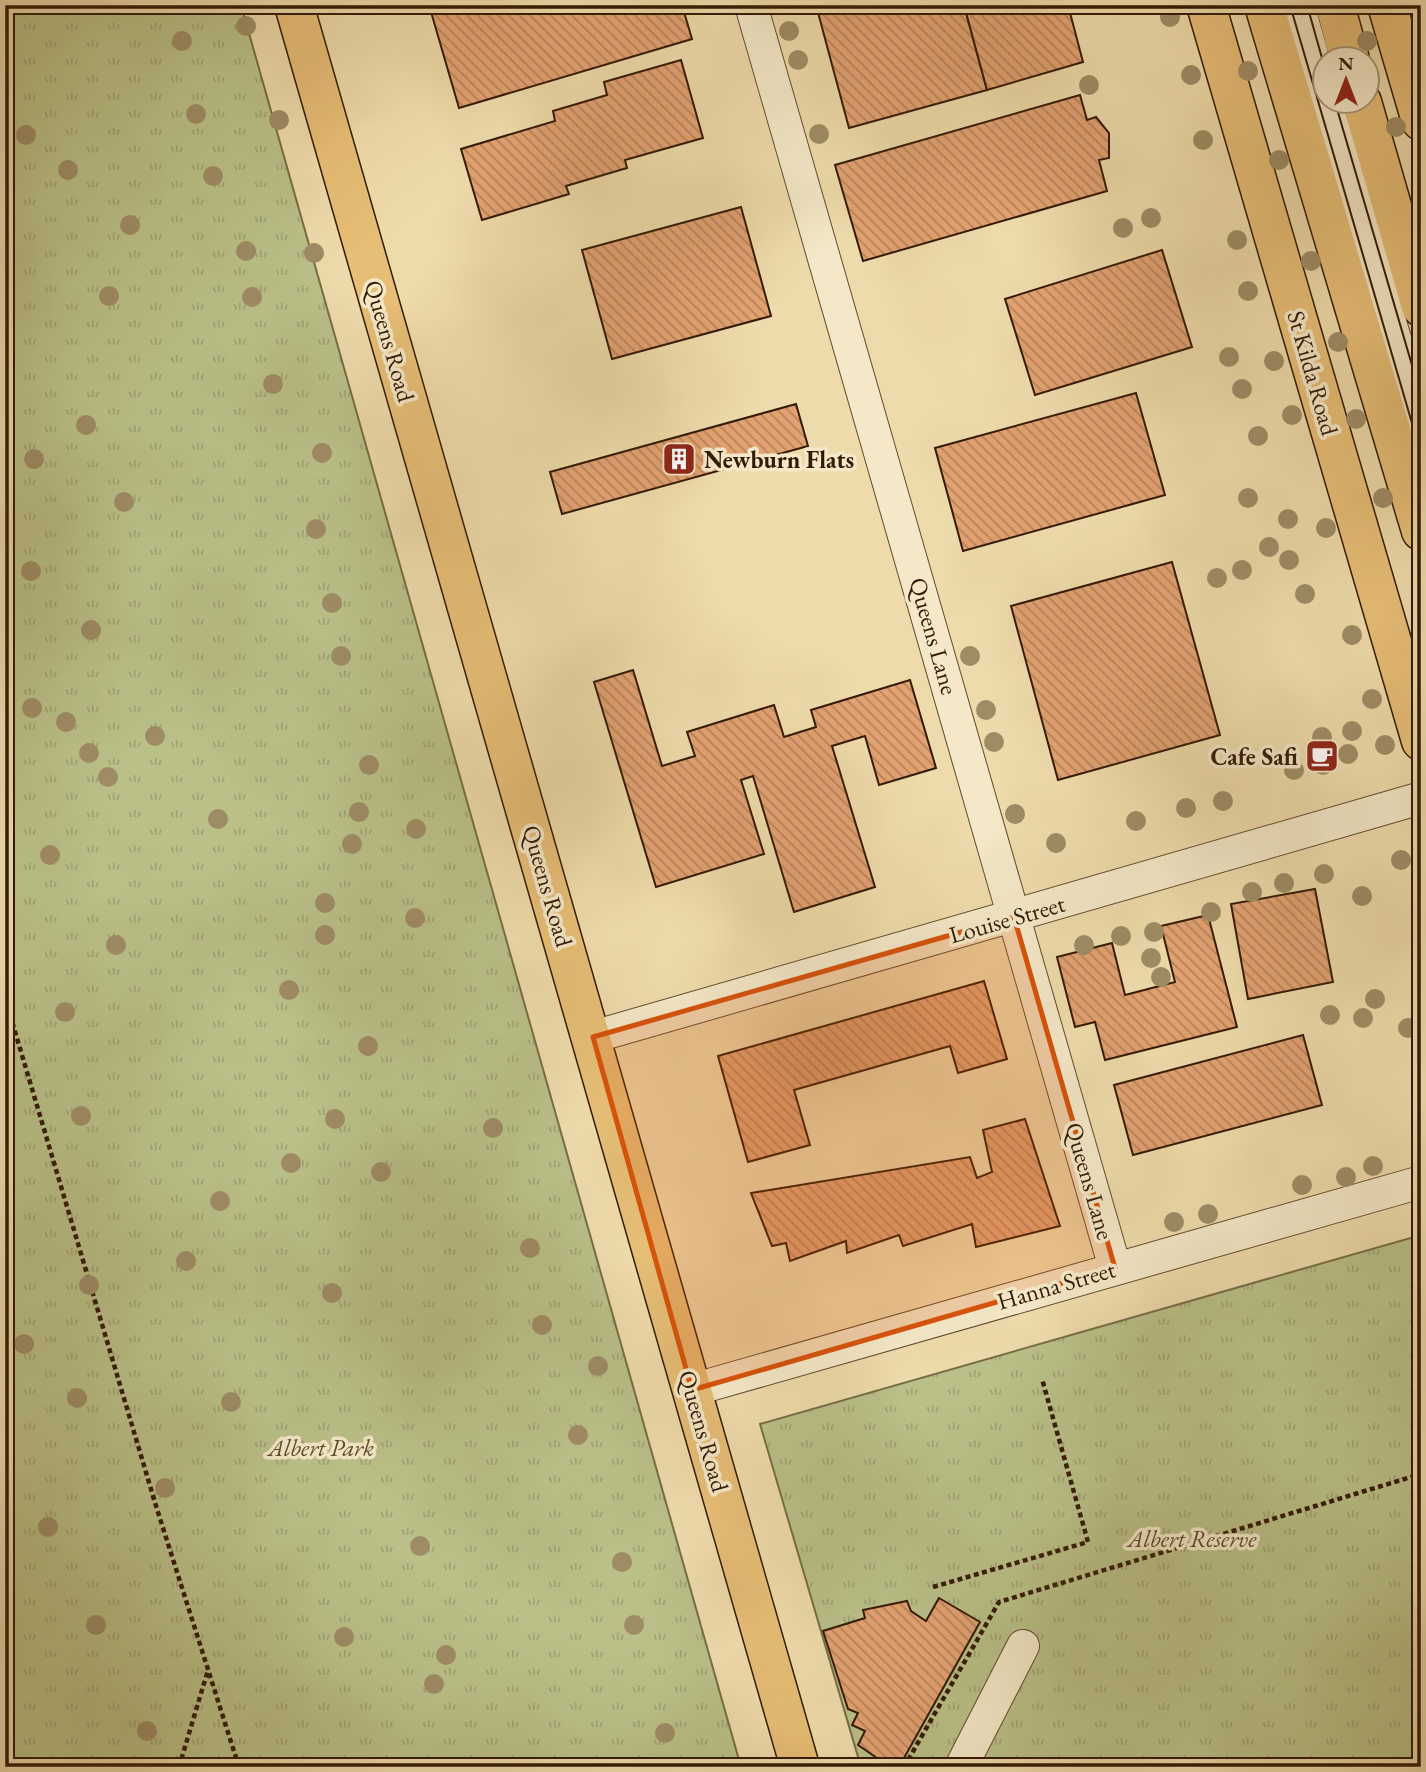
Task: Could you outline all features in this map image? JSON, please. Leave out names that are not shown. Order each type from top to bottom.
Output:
[{"type":"main road","name":"Queens Road","points":[[294,5],[593,1037],[800,1767]]},
{"type":"main road","name":"St Kilda Road","points":[[1206,5],[1421,741]]},
{"type":"main road","points":[[1264,5],[1421,531]]},
{"type":"main road","points":[[1335,5],[1346,46]]},
{"type":"main road","points":[[1387,5],[1421,121]]},
{"type":"main road","points":[[1366,116],[1421,307]]},
{"type":"street","name":"Queens Lane","points":[[751,5],[1115,1268]]},
{"type":"street","points":[[1298,5],[1310,46]]},
{"type":"street","points":[[1330,116],[1421,428]]},
{"type":"street","name":"Louise Street","points":[[593,1037],[1421,798]]},
{"type":"street","name":"Hanna Street","points":[[692,1390],[1421,1182]]},
{"type":"street","points":[[961,1767],[1023,1646]]},
{"type":"path","points":[[5,998],[156,1506],[239,1767]]},
{"type":"path","points":[[933,1587],[1088,1542],[1042,1379]]},
{"type":"path","points":[[904,1767],[999,1602],[1421,1474]]},
{"type":"path","points":[[178,1767],[208,1669]]},
{"type":"highlighted area","points":[[1014,917],[1115,1268],[692,1390],[593,1037]]},
{"type":"green space","name":"Albert Park","points":[[5,5],[241,5],[741,1767],[5,1767]]},
{"type":"green space","name":"Albert Reserve","points":[[1421,1235],[1421,1767],[861,1767],[760,1424]]},
{"type":"building","points":[[429,5],[682,5],[692,39],[459,108]]},
{"type":"building","points":[[816,5],[964,5],[987,90],[849,128]]},
{"type":"building","points":[[964,5],[1068,5],[1083,62],[987,90]]},
{"type":"building","points":[[681,60],[703,138],[625,160],[627,168],[566,186],[569,194],[482,220],[461,149],[555,121],[553,111],[607,95],[604,82]]},
{"type":"building","points":[[1080,95],[1087,120],[1096,117],[1109,133],[1109,158],[1099,160],[1107,191],[863,261],[835,165]]},
{"type":"building","points":[[741,207],[771,316],[612,359],[582,250]]},
{"type":"building","points":[[1162,250],[1192,347],[1035,395],[1005,299]]},
{"type":"building","points":[[1136,393],[1165,495],[963,551],[935,448]]},
{"type":"building","name":"Newburn Flats","points":[[796,404],[808,446],[562,514],[550,472]]},
{"type":"building","points":[[1172,562],[1220,735],[1058,780],[1011,606]]},
{"type":"building","points":[[633,670],[662,766],[695,756],[687,732],[774,705],[784,737],[816,727],[811,710],[910,680],[936,768],[879,785],[865,736],[832,746],[875,887],[794,912],[753,776],[741,780],[764,854],[656,887],[594,682]]},
{"type":"building","points":[[1315,889],[1333,982],[1248,999],[1231,904]]},
{"type":"building","points":[[1208,915],[1237,1027],[1105,1060],[1095,1022],[1075,1027],[1057,957],[1112,943],[1125,995],[1175,982],[1161,926]]},
{"type":"building","points":[[984,981],[1007,1059],[958,1073],[950,1046],[794,1090],[810,1145],[748,1162],[718,1056]]},
{"type":"building","points":[[1303,1035],[1322,1105],[1133,1155],[1114,1085]]},
{"type":"building","points":[[1025,1119],[1060,1226],[976,1247],[972,1224],[903,1246],[899,1235],[847,1253],[846,1241],[790,1261],[786,1243],[772,1246],[751,1193],[970,1157],[977,1178],[992,1172],[983,1130]]},
{"type":"building","points":[[939,1598],[980,1622],[899,1767],[890,1767],[858,1745],[865,1731],[852,1725],[858,1713],[848,1709],[823,1631],[865,1618],[863,1610],[907,1601],[911,1611],[926,1621]]},
{"type":"tram line","points":[[1290,5],[1421,454]]},
{"type":"tram line","points":[[1307,5],[1319,46]]},
{"type":"tram line","points":[[1339,116],[1421,396]]},
{"type":"place","name":"Newburn Flats","points":[[679,459]]},
{"type":"place","name":"Cafe Safi","points":[[1322,756]]}]
